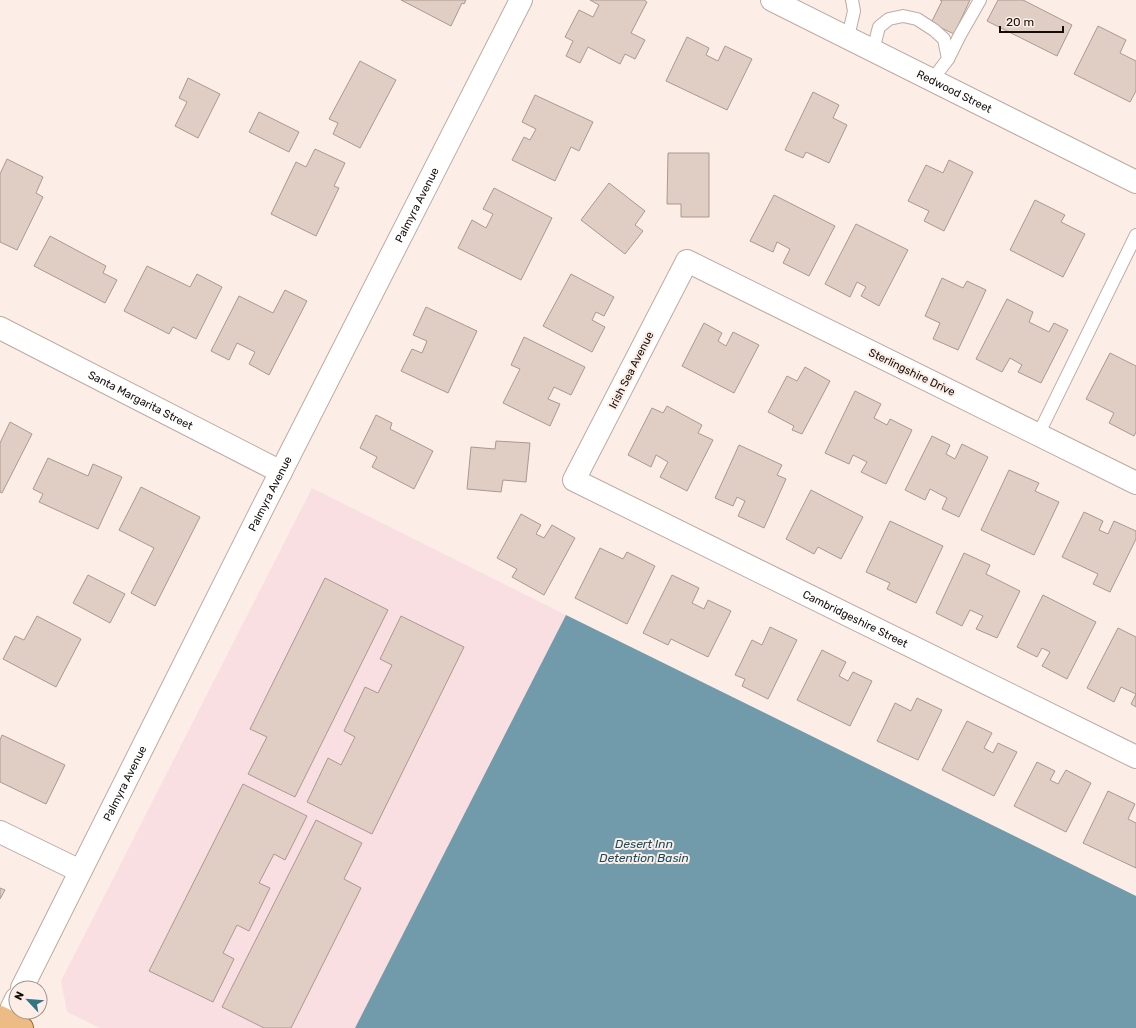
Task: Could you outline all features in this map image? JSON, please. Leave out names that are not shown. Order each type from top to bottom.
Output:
[{"type":"street","name":"Palmyra Avenue","points":[[26,980],[281,472],[521,0]]},
{"type":"street","name":"Redwood Street","points":[[784,3],[872,50],[1136,182]]},
{"type":"street","name":"Sterlingshire Drive","points":[[687,261],[1136,483]]},
{"type":"street","name":"Irish Sea Avenue","points":[[574,480],[687,261]]},
{"type":"street","name":"Santa Margarita Street","points":[[0,328],[281,472]]},
{"type":"street","name":"Cambridgeshire Street","points":[[574,480],[1136,757]]},
{"type":"street","points":[[0,832],[80,871]]},
{"type":"lane","points":[[848,37],[854,11],[852,0]]},
{"type":"lane","points":[[932,80],[948,59],[980,0]]},
{"type":"lane","points":[[872,50],[879,27],[889,19],[903,16],[917,19],[934,30],[944,39],[948,59]]},
{"type":"lane","points":[[1038,435],[1136,235]]},
{"type":"shaded area","points":[[312,488],[566,615],[355,1028],[100,1028],[67,1012],[61,981]]},
{"type":"water","name":"Desert Inn Detention Basin","points":[[566,615],[1136,896],[1136,1028],[355,1028]]},
{"type":"building","points":[[401,0],[466,0],[464,4],[462,3],[451,26]]},
{"type":"building","points":[[590,0],[644,0],[647,2],[631,33],[645,40],[635,59],[625,54],[620,64],[588,47],[580,63],[566,56],[573,41],[565,37],[579,10],[593,17],[599,5]]},
{"type":"building","points":[[940,0],[970,0],[954,34],[931,23],[942,1]]},
{"type":"building","points":[[998,0],[1023,0],[1072,25],[1057,56],[987,21]]},
{"type":"building","points":[[1098,26],[1126,40],[1120,53],[1136,61],[1136,91],[1130,102],[1074,74]]},
{"type":"building","points":[[687,37],[709,48],[706,55],[718,61],[725,46],[752,59],[727,110],[666,81]]},
{"type":"building","points":[[360,61],[396,80],[360,148],[333,134],[338,123],[329,119]]},
{"type":"building","points":[[188,78],[220,94],[198,138],[175,126],[187,102],[179,98]]},
{"type":"building","points":[[813,92],[839,105],[833,118],[847,125],[829,163],[806,152],[803,158],[785,150]]},
{"type":"building","points":[[535,95],[593,122],[579,151],[571,147],[555,181],[512,160],[524,137],[530,140],[536,129],[522,122]]},
{"type":"building","points":[[259,112],[299,132],[289,152],[249,132]]},
{"type":"building","points":[[315,149],[345,163],[334,186],[339,188],[316,236],[271,214],[296,162],[306,167]]},
{"type":"building","points":[[668,153],[709,153],[709,217],[681,217],[681,204],[667,204]]},
{"type":"building","points":[[7,159],[43,177],[36,193],[43,197],[17,250],[0,242],[0,174]]},
{"type":"building","points":[[949,160],[973,172],[944,231],[924,221],[929,211],[908,201],[926,165],[943,173]]},
{"type":"building","points":[[609,183],[645,211],[635,225],[643,231],[625,254],[581,220]]},
{"type":"building","points":[[494,188],[552,218],[521,280],[458,248],[472,220],[486,228],[493,214],[483,209]]},
{"type":"building","points":[[774,195],[835,226],[809,276],[783,263],[790,249],[777,242],[773,252],[750,241]]},
{"type":"building","points":[[1035,200],[1065,215],[1061,222],[1085,234],[1063,277],[1010,250]]},
{"type":"building","points":[[856,224],[908,250],[879,306],[861,296],[866,287],[857,282],[850,297],[825,284]]},
{"type":"building","points":[[50,236],[106,266],[103,273],[117,280],[105,303],[34,266]]},
{"type":"building","points":[[147,266],[190,287],[197,274],[222,287],[196,339],[173,327],[169,334],[124,311]]},
{"type":"building","points":[[571,274],[614,297],[604,316],[596,312],[592,320],[605,327],[592,352],[543,326]]},
{"type":"building","points":[[942,278],[963,288],[967,281],[986,290],[958,350],[933,339],[940,323],[925,316]]},
{"type":"building","points":[[285,290],[307,301],[269,375],[249,364],[255,352],[237,343],[229,360],[211,351],[239,296],[273,313]]},
{"type":"building","points":[[1007,299],[1033,312],[1029,322],[1049,332],[1054,323],[1068,330],[1041,383],[1018,372],[1022,365],[1010,358],[1002,372],[976,359]]},
{"type":"building","points":[[426,307],[477,331],[448,393],[401,371],[412,349],[422,353],[427,341],[413,335]]},
{"type":"building","points":[[704,323],[722,333],[718,341],[726,346],[733,332],[759,345],[734,393],[682,366]]},
{"type":"building","points":[[524,337],[585,367],[571,395],[554,387],[548,399],[560,404],[550,426],[503,403],[520,369],[511,365]]},
{"type":"building","points":[[1110,353],[1136,366],[1136,432],[1134,436],[1109,423],[1114,413],[1086,399]]},
{"type":"building","points":[[805,367],[830,381],[802,434],[792,430],[794,426],[768,412],[787,376],[797,381]]},
{"type":"building","points":[[855,391],[881,404],[874,418],[887,425],[890,419],[912,430],[886,484],[861,472],[867,462],[853,455],[849,464],[825,453]]},
{"type":"building","points":[[667,406],[702,425],[698,433],[713,440],[687,491],[660,477],[668,462],[656,455],[651,467],[628,455],[652,408],[663,413]]},
{"type":"building","points":[[376,415],[392,423],[390,429],[433,451],[414,489],[372,467],[377,457],[360,448]]},
{"type":"building","points":[[10,422],[32,434],[2,493],[0,492],[0,443]]},
{"type":"building","points":[[932,436],[950,445],[946,454],[955,459],[962,444],[988,457],[959,517],[942,509],[947,498],[930,489],[925,500],[905,490]]},
{"type":"building","points":[[496,441],[530,443],[526,482],[503,480],[501,492],[467,489],[471,447],[495,449]]},
{"type":"building","points":[[739,445],[782,465],[777,475],[786,479],[764,528],[738,516],[745,501],[737,497],[733,506],[715,498]]},
{"type":"building","points":[[48,458],[88,476],[93,464],[122,477],[98,529],[39,502],[43,494],[33,489]]},
{"type":"building","points":[[1009,470],[1039,483],[1035,491],[1059,502],[1034,555],[981,530]]},
{"type":"building","points":[[141,487],[200,517],[155,606],[131,593],[154,548],[119,530]]},
{"type":"building","points":[[811,490],[863,517],[841,559],[818,547],[814,554],[786,539]]},
{"type":"building","points":[[1084,512],[1103,521],[1099,530],[1108,534],[1114,521],[1136,531],[1136,539],[1110,592],[1093,584],[1098,574],[1062,557]]},
{"type":"building","points":[[521,514],[541,525],[536,534],[544,538],[552,525],[575,538],[544,595],[512,577],[517,569],[497,558]]},
{"type":"building","points":[[890,521],[943,546],[916,603],[887,589],[890,583],[866,572]]},
{"type":"building","points":[[600,548],[623,559],[627,552],[655,566],[627,624],[575,598]]},
{"type":"building","points":[[964,553],[990,565],[986,574],[1020,591],[997,638],[976,629],[983,616],[970,610],[962,626],[936,613]]},
{"type":"building","points":[[88,575],[125,594],[110,623],[73,603]]},
{"type":"building","points":[[672,575],[699,588],[692,603],[704,609],[708,600],[731,611],[708,657],[671,639],[668,645],[643,633]]},
{"type":"building","points":[[325,578],[388,610],[295,797],[248,774],[267,737],[250,729]]},
{"type":"building","points":[[1043,595],[1096,622],[1067,679],[1042,666],[1050,652],[1042,648],[1037,657],[1017,647]]},
{"type":"building","points":[[37,616],[81,639],[56,687],[3,659],[15,636],[24,640]]},
{"type":"building","points":[[401,616],[464,647],[372,834],[307,802],[328,758],[341,765],[355,737],[344,731],[365,687],[378,693],[392,665],[380,659]]},
{"type":"building","points":[[770,627],[797,640],[768,699],[742,686],[745,679],[735,675],[752,640],[762,645]]},
{"type":"building","points":[[1118,628],[1136,637],[1136,694],[1121,687],[1114,702],[1087,688]]},
{"type":"building","points":[[822,650],[846,662],[839,676],[848,681],[853,672],[872,681],[850,726],[797,700]]},
{"type":"building","points":[[1136,694],[1136,707],[1131,704]]},
{"type":"building","points":[[917,698],[942,710],[918,760],[877,741],[895,703],[911,711]]},
{"type":"building","points":[[967,721],[992,733],[984,748],[993,753],[998,743],[1017,752],[994,796],[942,770]]},
{"type":"building","points":[[2,735],[65,765],[46,804],[0,782],[0,740]]},
{"type":"building","points":[[1037,762],[1055,771],[1050,780],[1058,784],[1066,770],[1091,783],[1066,832],[1014,806]]},
{"type":"building","points":[[243,784],[307,816],[285,860],[274,854],[259,883],[270,888],[249,931],[237,925],[223,953],[234,959],[213,1002],[149,971]]},
{"type":"building","points":[[1108,791],[1135,804],[1128,819],[1136,823],[1136,868],[1083,843]]},
{"type":"building","points":[[316,820],[362,843],[344,879],[361,888],[291,1028],[264,1028],[222,1007]]},
{"type":"building","points":[[0,888],[5,890],[0,899]]}]
